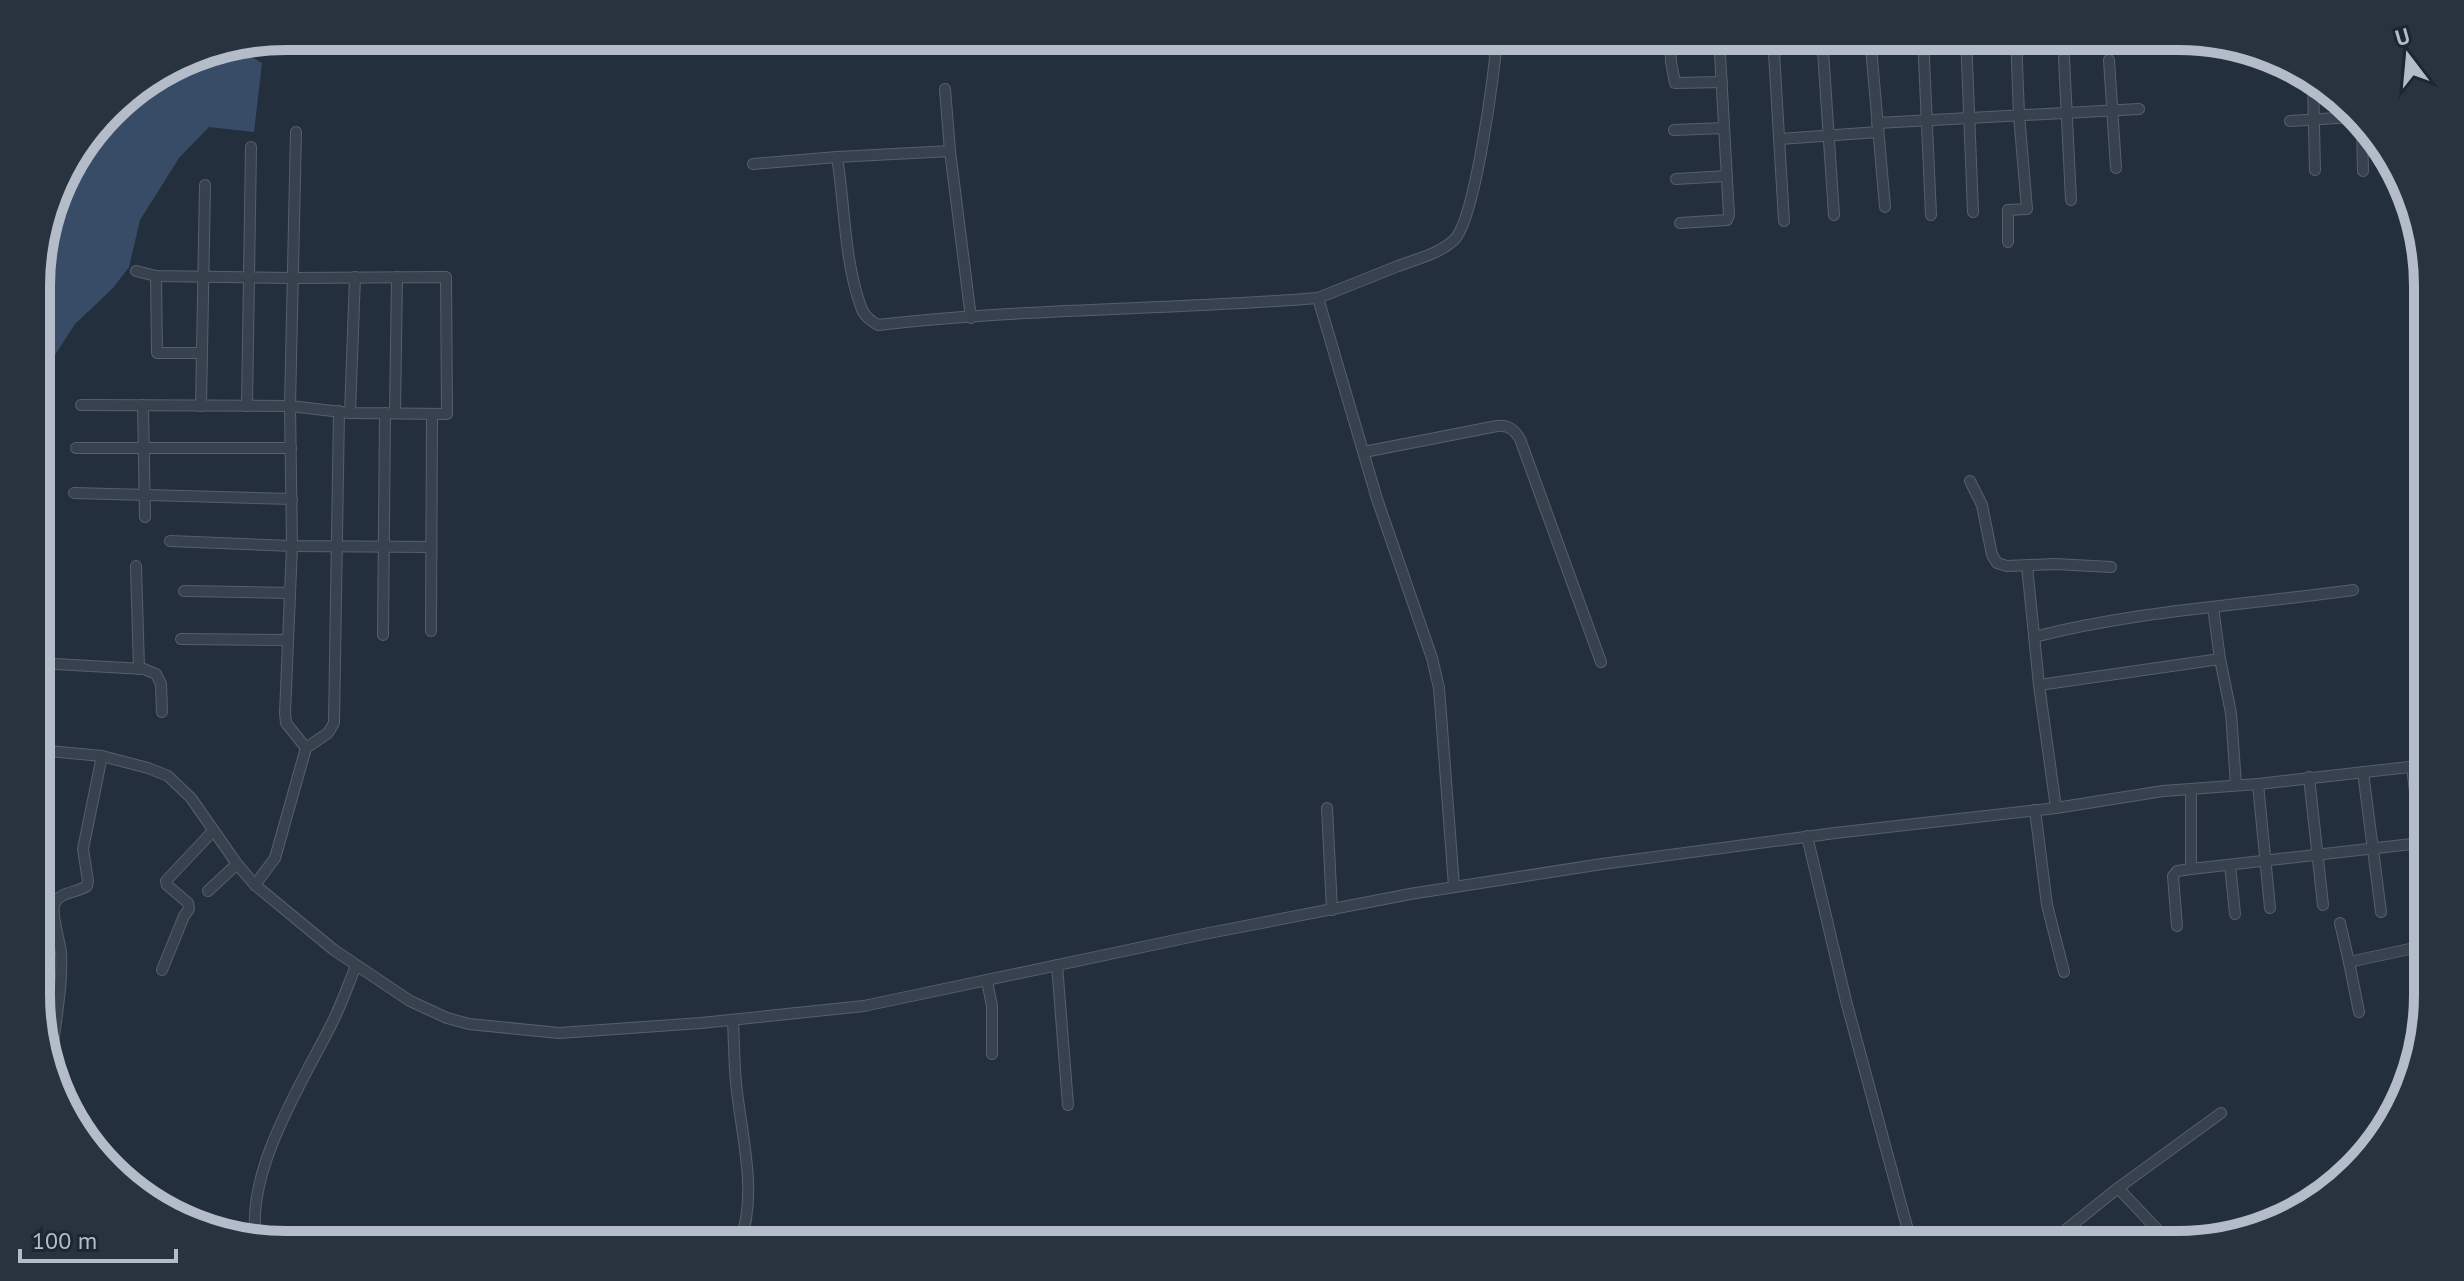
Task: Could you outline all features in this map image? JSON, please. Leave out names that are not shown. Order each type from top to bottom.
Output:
[{"type":"street","points":[[837,157],[853,273],[861,307],[866,316],[878,325],[1023,313],[1318,298],[1426,256],[1457,237],[1473,191],[1496,50]]},
{"type":"street","points":[[1671,50],[1675,83],[1722,82]]},
{"type":"street","points":[[1680,223],[1727,220],[1729,215],[1720,50]]},
{"type":"street","points":[[1774,50],[1784,221]]},
{"type":"street","points":[[1823,50],[1834,215]]},
{"type":"street","points":[[1871,50],[1885,207]]},
{"type":"street","points":[[1924,50],[1931,215]]},
{"type":"street","points":[[1966,50],[1973,212]]},
{"type":"street","points":[[2008,242],[2008,210],[2027,209],[2017,50]]},
{"type":"street","points":[[2064,50],[2071,200]]},
{"type":"street","points":[[2109,60],[2116,168]]},
{"type":"street","points":[[945,89],[971,318]]},
{"type":"street","points":[[2314,93],[2315,170]]},
{"type":"street","points":[[1780,139],[1829,136],[1926,120],[2139,109]]},
{"type":"street","points":[[2290,121],[2344,118]]},
{"type":"street","points":[[1674,130],[1724,128]]},
{"type":"street","points":[[296,132],[290,406],[292,546],[285,720],[306,748]]},
{"type":"street","points":[[2362,139],[2363,171]]},
{"type":"street","points":[[247,406],[251,147]]},
{"type":"street","points":[[753,164],[950,151]]},
{"type":"street","points":[[1676,179],[1727,176]]},
{"type":"street","points":[[201,406],[205,185]]},
{"type":"street","points":[[81,405],[290,406],[344,412],[447,414],[446,277],[156,276],[136,271]]},
{"type":"street","points":[[156,276],[157,353],[202,353]]},
{"type":"street","points":[[255,885],[274,862],[306,748],[328,733],[334,723],[337,546],[355,277]]},
{"type":"street","points":[[383,635],[384,547],[397,277]]},
{"type":"street","points":[[1318,298],[1386,527],[1427,643],[1439,688],[1454,886]]},
{"type":"street","points":[[143,405],[145,517]]},
{"type":"street","points":[[431,631],[432,414]]},
{"type":"street","points":[[1364,452],[1497,426],[1507,425],[1513,429],[1520,439],[1601,662]]},
{"type":"street","points":[[76,448],[291,448]]},
{"type":"street","points":[[1970,481],[1985,515],[1995,561],[2007,566],[2055,564],[2111,567]]},
{"type":"street","points":[[74,493],[292,499]]},
{"type":"street","points":[[170,541],[431,547]]},
{"type":"street","points":[[136,566],[139,669]]},
{"type":"street","points":[[2027,566],[2056,808]]},
{"type":"street","points":[[2034,637],[2137,616],[2353,590]]},
{"type":"street","points":[[184,591],[290,593]]},
{"type":"street","points":[[2213,607],[2233,723],[2236,785]]},
{"type":"street","points":[[181,639],[287,640]]},
{"type":"street","points":[[2039,685],[2220,659]]},
{"type":"street","points":[[50,664],[139,669],[156,674],[162,712]]},
{"type":"street","points":[[50,751],[102,756],[168,776],[191,798],[255,885],[356,966],[426,1009],[469,1024],[559,1033],[853,1008],[1204,934],[1454,886],[1807,836],[2056,808],[2191,789],[2412,766],[2414,783]]},
{"type":"street","points":[[54,1035],[61,952],[53,909],[55,901],[61,896],[87,886],[83,849],[102,756]]},
{"type":"street","points":[[2363,772],[2381,912]]},
{"type":"street","points":[[2309,777],[2323,905]]},
{"type":"street","points":[[2258,784],[2270,908]]},
{"type":"street","points":[[2191,789],[2191,869]]},
{"type":"street","points":[[1327,808],[1332,910]]},
{"type":"street","points":[[2035,810],[2047,905],[2064,972]]},
{"type":"street","points":[[162,970],[189,909],[188,903],[166,881],[213,831]]},
{"type":"street","points":[[1807,836],[1865,1073],[1908,1230]]},
{"type":"street","points":[[2177,926],[2173,876],[2177,871],[2414,844]]},
{"type":"street","points":[[208,891],[237,864]]},
{"type":"street","points":[[2230,865],[2235,914]]},
{"type":"street","points":[[2340,923],[2359,1012]]},
{"type":"street","points":[[2349,962],[2414,948]]},
{"type":"street","points":[[1057,965],[1068,1105]]},
{"type":"street","points":[[256,1229],[257,1196],[266,1164],[356,966]]},
{"type":"street","points":[[987,981],[992,1006],[992,1054]]},
{"type":"street","points":[[733,1020],[736,1084],[747,1184],[747,1216],[743,1231]]},
{"type":"street","points":[[2066,1230],[2221,1113]]},
{"type":"street","points":[[2118,1188],[2158,1230]]},
{"type":"water","points":[[246,54],[262,63],[254,132],[209,127],[179,158],[140,220],[129,267],[113,288],[75,324],[51,361],[51,271],[58,225],[74,182],[99,142],[130,109],[155,90],[196,68]]}]
